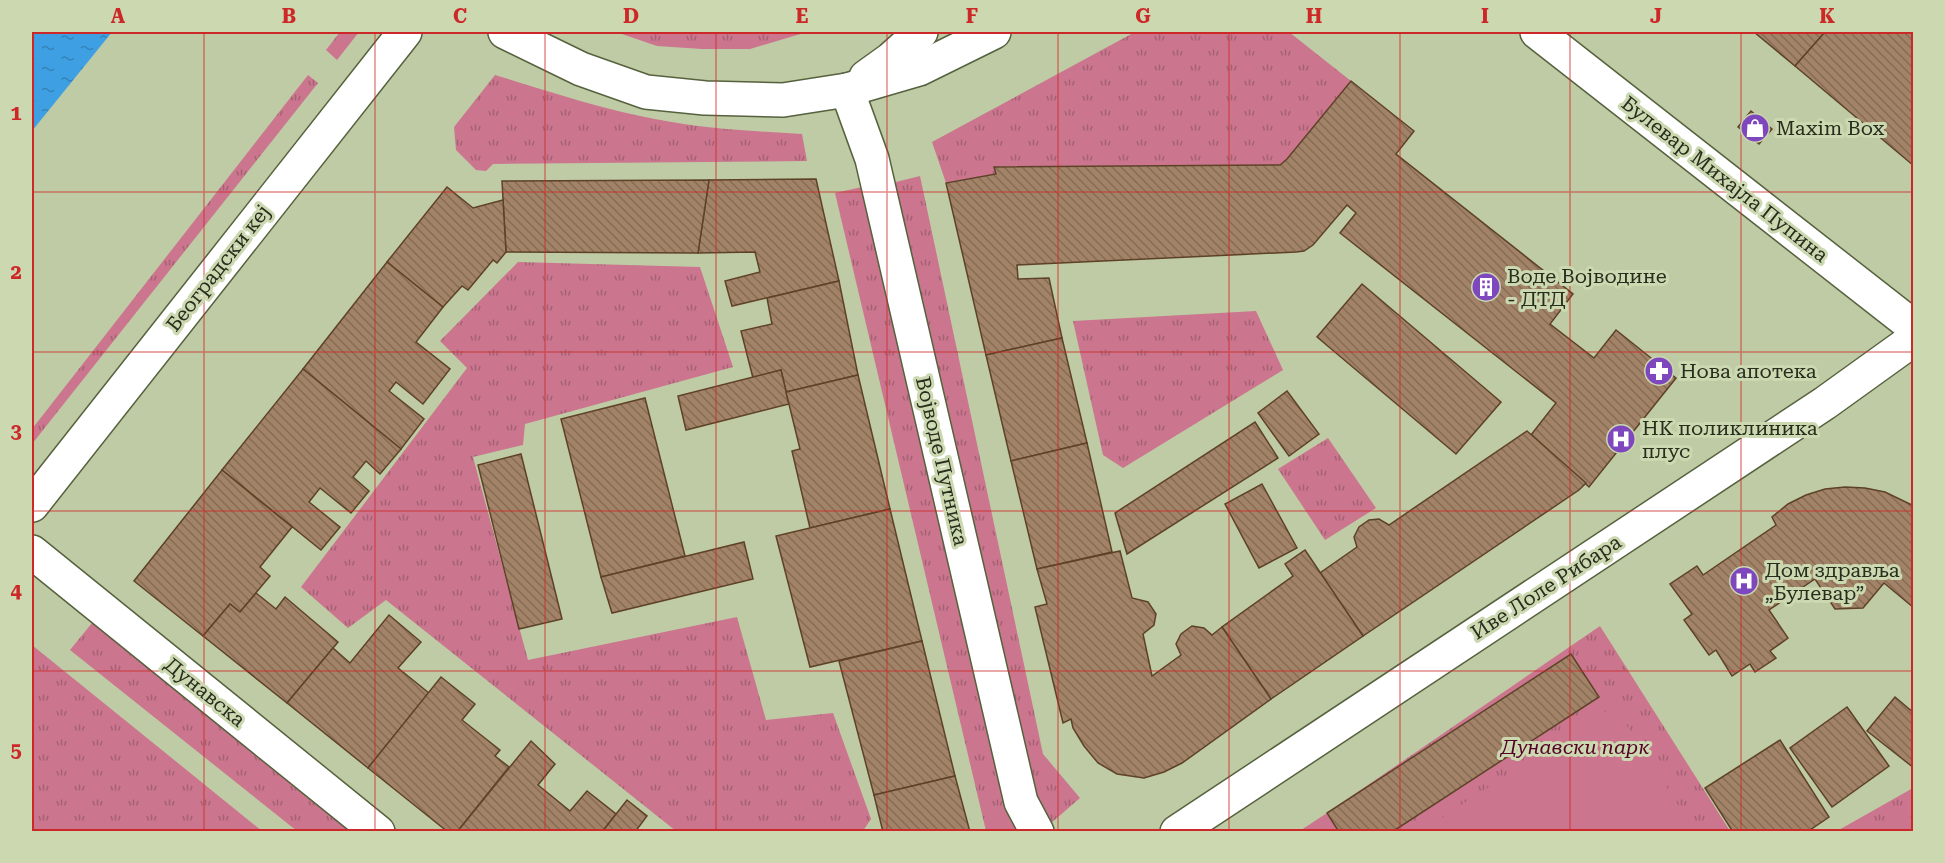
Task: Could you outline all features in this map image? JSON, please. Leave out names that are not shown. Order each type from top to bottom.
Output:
[{"type":"street","name":"Београдски кеј","points":[[32,505],[405,32]]},
{"type":"street","points":[[504,32],[581,69],[646,92],[705,98],[783,100],[847,90],[919,69],[994,32]]},
{"type":"street","points":[[847,90],[891,58],[921,32]]},
{"type":"street","name":"Булевар Михајла Пупина","points":[[1537,32],[1914,327]]},
{"type":"street","name":"Војводе Путника","points":[[847,90],[872,159],[1021,802],[1037,831]]},
{"type":"street","name":"Иве Лоле Рибара","points":[[1177,831],[1826,403],[1914,339]]},
{"type":"street","name":"Дунавска","points":[[32,552],[378,831]]},
{"type":"green space","points":[[340,32],[359,32],[337,60],[326,50]]},
{"type":"green space","points":[[616,32],[807,32],[750,49],[702,49],[657,46]]},
{"type":"green space","points":[[1135,32],[1289,32],[1351,81],[1280,165],[994,167],[996,174],[946,183],[932,142]]},
{"type":"green space","points":[[308,75],[318,83],[32,444],[32,429]]},
{"type":"green space","points":[[495,75],[595,105],[655,119],[747,131],[802,134],[807,161],[493,164],[486,171],[476,170],[456,150],[454,127]]},
{"type":"green space","points":[[920,176],[1043,754],[1080,798],[1050,824],[1033,804],[888,184]]},
{"type":"green space","points":[[871,185],[1021,831],[986,831],[835,193]]},
{"type":"green space","points":[[518,262],[700,267],[733,367],[525,424],[523,445],[473,457],[528,660],[737,617],[766,720],[833,713],[871,819],[863,831],[676,831],[386,600],[348,628],[301,587],[467,368],[440,341]]},
{"type":"green space","points":[[1256,311],[1283,370],[1123,468],[1103,455],[1073,321]]},
{"type":"green space","points":[[1328,438],[1376,508],[1325,540],[1278,469]]},
{"type":"green space","points":[[92,623],[354,831],[297,831],[70,650]]},
{"type":"green space","name":"Дунавски парк","points":[[1600,626],[1730,831],[1298,832],[1327,813]]},
{"type":"green space","points":[[32,645],[262,831],[32,831]]},
{"type":"green space","points":[[1614,706],[1695,831],[1421,831]]},
{"type":"green space","points":[[1913,788],[1913,831],[1837,831]]},
{"type":"water","points":[[32,32],[112,32],[32,131]]},
{"type":"building","points":[[1754,32],[1825,32],[1795,66]]},
{"type":"building","points":[[1825,32],[1914,32],[1914,166],[1795,66]]},
{"type":"building","name":"Воде Војводине - ДТД","points":[[1351,81],[1414,131],[1396,154],[1573,294],[1550,324],[1594,358],[1616,330],[1676,378],[1589,487],[1531,435],[1556,403],[1340,233],[1356,213],[1347,205],[1313,245],[1304,251],[1017,265],[1018,279],[1049,278],[1062,338],[986,355],[946,183],[996,174],[994,167],[1280,165]]},
{"type":"building","name":"Maxim Box","points":[[1751,111],[1772,129],[1759,144],[1738,127]]},
{"type":"building","points":[[816,179],[839,281],[732,306],[725,281],[760,272],[755,252],[698,253],[709,180]]},
{"type":"building","points":[[709,180],[698,253],[506,252],[502,181]]},
{"type":"building","points":[[447,187],[473,208],[503,200],[506,252],[497,263],[493,260],[468,290],[462,286],[443,307],[387,262]]},
{"type":"building","points":[[387,262],[443,307],[416,342],[450,369],[423,404],[396,382],[389,391],[424,419],[401,449],[303,369]]},
{"type":"building","points":[[839,281],[858,375],[786,392],[781,370],[753,378],[741,331],[772,324],[767,298]]},
{"type":"building","points":[[1362,284],[1501,402],[1456,454],[1317,337]]},
{"type":"building","points":[[1062,338],[1087,443],[1011,461],[986,355]]},
{"type":"building","points":[[303,369],[401,449],[380,474],[366,461],[353,477],[369,491],[351,513],[320,488],[309,502],[340,527],[321,550],[222,470]]},
{"type":"building","points":[[781,370],[789,404],[686,430],[678,396]]},
{"type":"building","points":[[858,375],[890,509],[810,528],[792,451],[800,449],[786,392]]},
{"type":"building","points":[[1287,391],[1319,434],[1289,456],[1258,413]]},
{"type":"building","points":[[645,398],[685,556],[601,577],[561,419]]},
{"type":"building","points":[[1255,422],[1278,458],[1127,554],[1115,513]]},
{"type":"building","points":[[1527,431],[1586,483],[1579,490],[1363,636],[1320,573],[1357,547],[1354,537],[1359,527],[1369,520],[1379,519],[1389,525]]},
{"type":"building","points":[[1087,443],[1112,552],[1037,569],[1011,461]]},
{"type":"building","points":[[521,454],[562,619],[519,629],[478,465]]},
{"type":"building","points":[[222,470],[292,527],[260,567],[270,576],[240,612],[230,604],[203,636],[134,581]]},
{"type":"building","points":[[1262,484],[1297,548],[1259,568],[1225,504]]},
{"type":"building","name":"Дом здравља „Булевар”","points":[[1845,487],[1885,492],[1914,506],[1914,608],[1884,583],[1863,608],[1835,609],[1815,579],[1769,610],[1788,638],[1770,651],[1776,658],[1755,672],[1750,664],[1732,676],[1716,650],[1709,655],[1684,620],[1692,614],[1670,584],[1697,566],[1703,575],[1776,525],[1772,517],[1788,504],[1825,489]]},
{"type":"building","points":[[890,509],[922,641],[810,667],[776,536]]},
{"type":"building","points":[[744,542],[753,579],[612,613],[601,577]]},
{"type":"building","points":[[1305,550],[1363,636],[1271,699],[1222,627],[1293,576],[1285,564]]},
{"type":"building","points":[[1120,551],[1132,598],[1148,602],[1156,614],[1154,625],[1143,634],[1152,676],[1181,655],[1176,644],[1181,634],[1192,626],[1204,628],[1212,635],[1222,627],[1271,699],[1182,763],[1144,778],[1117,774],[1098,763],[1084,746],[1073,728],[1071,719],[1063,723],[1035,607],[1047,604],[1037,569]]},
{"type":"building","points":[[256,593],[276,609],[285,597],[338,642],[287,703],[203,636],[230,604],[240,612]]},
{"type":"building","points":[[389,615],[421,642],[398,668],[429,693],[368,768],[287,703],[333,648],[350,663]]},
{"type":"building","points":[[922,641],[955,776],[874,795],[839,661]]},
{"type":"building","points":[[1571,654],[1599,697],[1392,832],[1339,832],[1327,813]]},
{"type":"building","points":[[441,677],[475,704],[462,720],[500,750],[495,756],[509,767],[457,832],[448,832],[368,768]]},
{"type":"building","points":[[1895,697],[1914,713],[1914,768],[1867,731]]},
{"type":"building","points":[[1847,707],[1889,766],[1832,807],[1790,748]]},
{"type":"building","points":[[1780,740],[1829,817],[1807,832],[1733,832],[1705,788]]},
{"type":"building","points":[[531,741],[555,764],[538,785],[570,811],[587,791],[616,814],[602,832],[457,832]]},
{"type":"building","points":[[955,776],[970,832],[883,832],[874,795]]},
{"type":"building","points":[[627,800],[647,816],[635,832],[602,832]]},
{"type":"place","name":"Maxim Box","points":[[1755,128]]},
{"type":"place","name":"Воде Војводине - ДТД","points":[[1486,287]]},
{"type":"place","name":"Нова апотека","points":[[1659,371]]},
{"type":"place","name":"НК поликлиника плус","points":[[1621,439]]},
{"type":"place","name":"Дом здравља „Булевар”","points":[[1744,581]]}]
